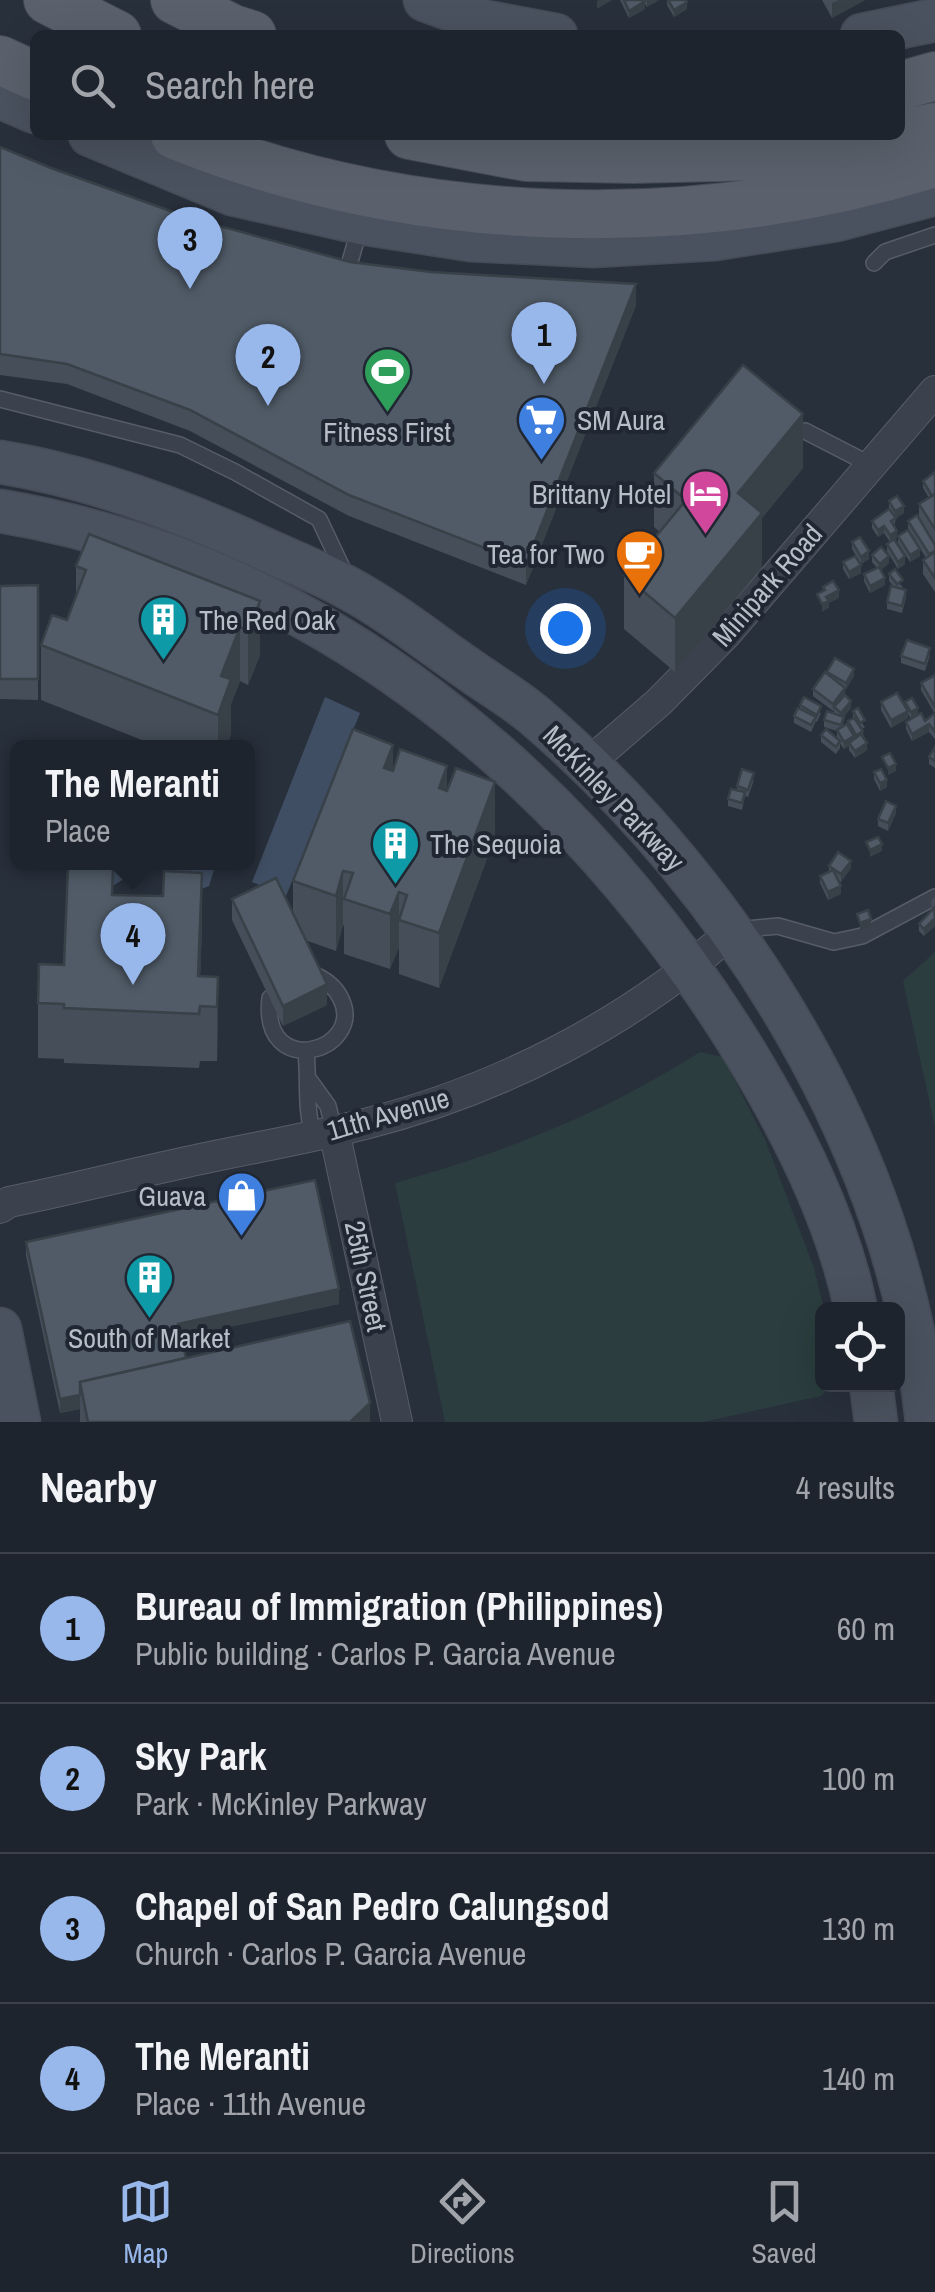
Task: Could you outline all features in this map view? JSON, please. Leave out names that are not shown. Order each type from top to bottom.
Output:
[{"type":"main road","points":[[48,0],[107,30]]},
{"type":"main road","points":[[175,0],[236,30]]},
{"type":"main road","points":[[425,0],[486,22],[529,30]]},
{"type":"main road","points":[[886,30],[935,20]]},
{"type":"main road","points":[[0,60],[30,74]]},
{"type":"main road","points":[[905,85],[935,76]]},
{"type":"main road","points":[[0,97],[30,110]]},
{"type":"main road","points":[[905,133],[935,126]]},
{"type":"main road","points":[[102,140],[232,194],[361,223],[471,240],[593,246],[715,239],[836,220],[935,194]]},
{"type":"main road","points":[[192,140],[341,186],[418,202],[561,214],[682,210],[791,197],[935,162]]},
{"type":"main road","points":[[435,140],[526,158],[633,159],[764,156],[862,140]]},
{"type":"main road","name":"McKinley Parkway","points":[[0,462],[40,468],[187,514],[352,590],[534,715],[665,846],[730,932],[810,1058],[845,1128],[882,1218],[904,1290],[927,1422]]},
{"type":"main road","name":"McKinley Parkway","points":[[0,511],[94,531],[170,554],[274,600],[399,676],[511,765],[626,882],[691,967],[774,1100],[833,1232],[854,1302]]},
{"type":"main road","points":[[0,1329],[19,1422]]},
{"type":"street","name":"Minipark Road","points":[[586,765],[659,702],[726,634],[935,391]]},
{"type":"street","name":"11th Avenue","points":[[2,1204],[368,1124],[500,1078],[565,1047],[691,967],[730,932]]},
{"type":"street","name":"25th Street","points":[[323,1133],[398,1422]]},
{"type":"lane","points":[[347,272],[361,223]]},
{"type":"lane","points":[[874,263],[885,252],[935,235]]},
{"type":"lane","points":[[0,399],[180,445],[235,472],[319,519],[352,590]]},
{"type":"lane","points":[[806,432],[871,465]]},
{"type":"lane","points":[[730,932],[778,926],[834,942],[862,936],[935,897]]},
{"type":"lane","points":[[270,998],[268,1022],[286,1047],[306,1052],[331,1042],[346,1023],[346,1008],[338,992],[312,974]]},
{"type":"lane","points":[[306,1052],[310,1081],[328,1106],[323,1133]]},
{"type":"shaded area","points":[[935,952],[935,1127],[903,981]]},
{"type":"shaded area","points":[[700,1052],[723,1057],[766,1142],[814,1268],[822,1302],[815,1302],[815,1392],[825,1392],[703,1422],[445,1422],[395,1183],[552,1129]]},
{"type":"water","points":[[325,697],[360,713],[286,896],[252,882]]},
{"type":"water","points":[[94,870],[139,870],[114,885],[93,877]]},
{"type":"water","points":[[168,870],[214,870],[209,886],[199,890]]},
{"type":"building","points":[[624,0],[645,0],[645,1],[629,11]]},
{"type":"building","points":[[668,0],[686,0],[687,2],[674,10]]},
{"type":"building","points":[[0,147],[187,217],[350,262],[431,272],[636,284],[526,564],[349,495],[190,410],[67,364],[0,354]]},
{"type":"building","points":[[743,365],[803,414],[738,493],[762,513],[675,618],[624,575],[686,500],[654,473]]},
{"type":"building","points":[[935,472],[935,494],[932,496],[923,481]]},
{"type":"building","points":[[935,494],[935,529],[919,504]]},
{"type":"building","points":[[897,496],[904,506],[895,511],[889,501]]},
{"type":"building","points":[[889,509],[896,518],[891,521],[897,531],[890,535],[884,526],[878,530],[872,521]]},
{"type":"building","points":[[917,515],[935,545],[935,551],[929,554],[908,521]]},
{"type":"building","points":[[908,530],[920,549],[910,555],[898,536]]},
{"type":"building","points":[[89,534],[260,601],[248,630],[240,627],[221,676],[231,679],[218,715],[41,645],[52,615],[67,620],[86,570],[76,566]]},
{"type":"building","points":[[860,537],[869,551],[861,557],[852,542]]},
{"type":"building","points":[[894,539],[905,556],[898,562],[887,544]]},
{"type":"building","points":[[881,547],[889,556],[880,564],[872,555]]},
{"type":"building","points":[[935,552],[935,578],[923,560]]},
{"type":"building","points":[[855,556],[861,565],[849,572],[843,562]]},
{"type":"building","points":[[879,567],[885,578],[870,586],[864,574]]},
{"type":"building","points":[[895,569],[903,580],[897,584],[889,574]]},
{"type":"building","points":[[833,581],[839,590],[822,604],[817,594]]},
{"type":"building","points":[[38,585],[38,679],[0,679],[0,586]]},
{"type":"building","points":[[891,586],[906,590],[902,606],[887,602]]},
{"type":"building","points":[[907,640],[930,648],[925,664],[901,656]]},
{"type":"building","points":[[835,658],[854,669],[846,683],[827,672]]},
{"type":"building","points":[[825,672],[845,688],[833,704],[813,689]]},
{"type":"building","points":[[935,675],[935,707],[921,683]]},
{"type":"building","points":[[897,693],[908,711],[891,720],[881,702]]},
{"type":"building","points":[[845,695],[851,701],[841,713],[834,707]]},
{"type":"building","points":[[804,697],[821,706],[817,715],[800,705]]},
{"type":"building","points":[[912,698],[918,708],[911,712],[905,702]]},
{"type":"building","points":[[798,708],[816,717],[811,725],[794,716]]},
{"type":"building","points":[[858,708],[865,720],[860,723],[853,711]]},
{"type":"building","points":[[827,711],[844,717],[841,725],[824,720]]},
{"type":"building","points":[[921,713],[925,721],[935,713],[935,732],[929,724],[912,734],[906,722]]},
{"type":"building","points":[[854,718],[863,731],[856,735],[848,721]]},
{"type":"building","points":[[847,724],[854,736],[844,742],[837,730]]},
{"type":"building","points":[[353,729],[393,745],[384,768],[393,771],[400,749],[447,766],[439,788],[447,791],[456,768],[495,782],[439,933],[399,920],[407,895],[399,892],[390,914],[344,899],[353,873],[343,871],[336,896],[293,881]]},
{"type":"building","points":[[826,729],[840,741],[836,747],[821,735]]},
{"type":"building","points":[[861,734],[867,743],[855,751],[849,743]]},
{"type":"building","points":[[890,753],[896,764],[888,768],[882,757]]},
{"type":"building","points":[[742,769],[754,773],[748,790],[737,786]]},
{"type":"building","points":[[881,769],[887,780],[880,783],[874,772]]},
{"type":"building","points":[[731,789],[745,792],[742,803],[728,799]]},
{"type":"building","points":[[886,801],[896,806],[888,823],[878,819]]},
{"type":"building","points":[[878,837],[882,844],[870,850],[866,842]]},
{"type":"building","points":[[838,852],[851,861],[841,874],[829,866]]},
{"type":"building","points":[[68,870],[113,870],[112,895],[163,896],[164,871],[202,873],[198,976],[218,977],[217,1007],[200,1006],[199,1014],[64,1008],[64,1004],[38,1003],[39,964],[64,965]]},
{"type":"building","points":[[833,870],[841,886],[828,892],[820,876]]},
{"type":"building","points":[[276,878],[327,984],[283,1006],[232,899]]},
{"type":"building","points":[[934,908],[935,918],[924,929],[919,924]]},
{"type":"building","points":[[868,910],[871,919],[860,923],[857,914]]},
{"type":"building","name":"South of Market","points":[[315,1180],[339,1289],[178,1324],[186,1358],[80,1382],[80,1395],[60,1399],[26,1242]]},
{"type":"building","points":[[350,1321],[370,1403],[350,1422],[88,1422],[80,1382]]},
{"type":"place","name":"Chapel of San Pedro Calungsod","points":[[190,289]]},
{"type":"place","name":"Bureau of Immigration (Philippines)","points":[[544,384]]},
{"type":"place","name":"Sky Park","points":[[268,406]]},
{"type":"place","name":"Fitness First","points":[[387,414]]},
{"type":"place","name":"SM Aura","points":[[542,462]]},
{"type":"place","name":"Brittany Hotel","points":[[706,536]]},
{"type":"place","name":"Tea for Two","points":[[640,596]]},
{"type":"place","name":"The Red Oak","points":[[164,662]]},
{"type":"place","name":"The Sequoia","points":[[395,886]]},
{"type":"place","name":"The Meranti","points":[[133,985]]},
{"type":"place","name":"Guava","points":[[241,1238]]},
{"type":"place","name":"South of Market","points":[[149,1320]]}]
